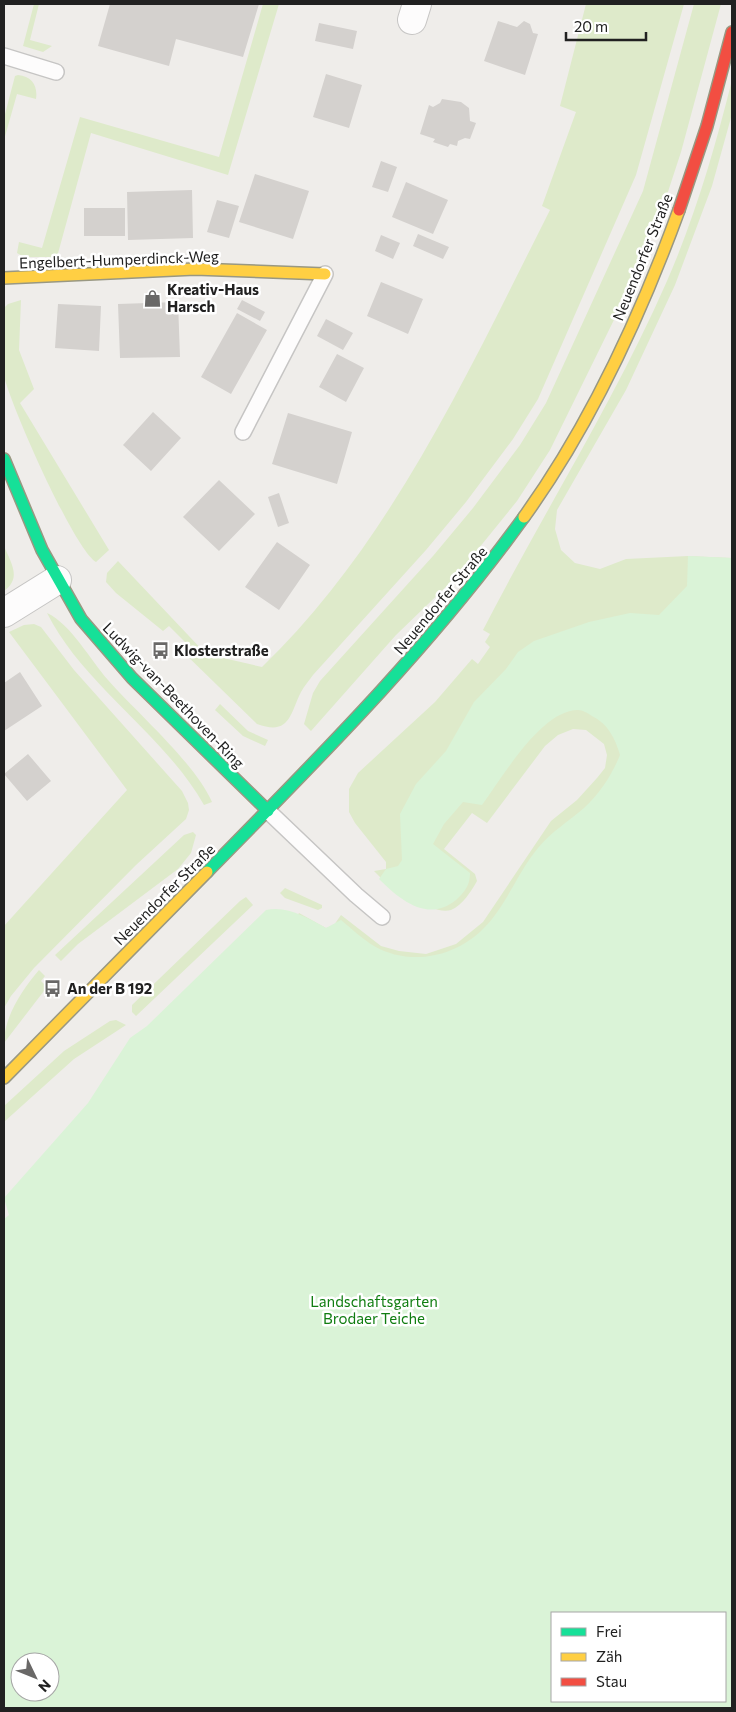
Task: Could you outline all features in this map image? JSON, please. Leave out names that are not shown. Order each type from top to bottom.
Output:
[{"type":"main road","name":"Neuendorfer Straße","points":[[4,1078],[332,746],[430,636],[506,542],[559,464],[606,377],[652,280],[673,227],[704,136],[732,32]]},
{"type":"main road","name":"Engelbert-Humperdinck-Weg","points":[[4,278],[195,269],[325,274]]},
{"type":"main road","name":"Ludwig-van-Beethoven-Ring","points":[[4,459],[57,580],[80,619],[100,644],[170,717],[268,811]]},
{"type":"street","points":[[4,613],[57,580]]},
{"type":"lane","points":[[4,56],[56,72]]},
{"type":"lane","points":[[243,432],[325,274]]},
{"type":"lane","points":[[268,811],[356,896],[382,917]]},
{"type":"green space","points":[[34,4],[39,4],[30,40],[52,46],[43,52],[23,46]]},
{"type":"green space","points":[[263,4],[279,4],[228,175],[91,133],[57,257],[24,257],[17,253],[19,242],[42,248],[80,117],[219,157]]},
{"type":"green space","points":[[586,4],[684,4],[636,175],[538,399],[513,439],[466,502],[426,550],[313,675],[302,690],[287,721],[283,725],[276,727],[257,724],[179,648],[185,642],[169,626],[163,631],[116,593],[106,582],[107,573],[118,561],[206,654],[262,667],[308,618],[350,566],[389,510],[424,451],[458,391],[550,210],[542,206],[576,112],[560,106]]},
{"type":"green space","points":[[694,4],[721,4],[681,152],[663,207],[637,273],[550,450],[517,501],[453,580],[396,635],[311,731],[304,724],[313,693],[320,681],[433,556],[473,508],[520,445],[546,403],[643,191]]},
{"type":"green space","points":[[15,76],[27,77],[33,82],[36,90],[36,99],[17,94],[4,140],[4,118]]},
{"type":"green space","points":[[732,80],[732,114],[712,186],[675,285],[626,390],[557,510],[555,529],[561,550],[575,563],[600,569],[626,559],[688,556],[732,558],[577,912],[217,1044],[299,913],[326,928],[334,925],[341,915],[381,946],[399,951],[426,954],[456,944],[483,922],[551,821],[577,800],[605,768],[607,755],[604,744],[586,730],[573,729],[558,735],[545,746],[487,823],[472,813],[444,849],[475,874],[477,881],[463,901],[451,910],[443,911],[425,905],[381,878],[374,871],[386,869],[386,862],[355,823],[349,812],[349,789],[358,773],[435,702],[472,659],[478,664],[490,647],[485,642],[490,634],[483,630],[601,414],[667,281],[687,232],[704,182]]},
{"type":"green space","points":[[21,300],[19,350],[34,389],[20,403],[109,550],[96,562],[86,552],[73,532],[44,475],[18,416],[4,376],[2,351],[4,308],[8,304]]},
{"type":"green space","points":[[4,546],[12,564],[14,576],[13,581],[4,591]]},
{"type":"green space","name":"Landschaftsgarten Brodaer Teiche","points":[[688,556],[732,558],[732,1708],[4,1708],[4,1219],[9,1215],[4,1198],[88,1103],[130,1038],[147,1026],[266,910],[282,909],[289,911],[326,928],[341,920],[374,946],[402,956],[430,956],[444,953],[470,940],[482,930],[505,901],[524,868],[543,842],[584,808],[605,783],[620,755],[607,727],[598,719],[580,710],[564,713],[550,721],[524,747],[482,805],[463,802],[444,824],[433,844],[470,873],[469,881],[462,894],[446,907],[425,909],[415,906],[405,901],[379,879],[386,869],[398,866],[402,860],[400,814],[416,784],[446,751],[474,702],[506,669],[518,652],[534,641],[589,622],[630,613],[659,615],[687,586]]},
{"type":"green space","points":[[47,613],[64,625],[108,680],[180,755],[204,787],[212,802],[204,805],[168,755],[81,663],[62,639]]},
{"type":"green space","points":[[34,624],[41,627],[74,670],[182,791],[189,810],[186,819],[136,865],[34,968],[11,996],[4,1008],[4,926],[127,790],[9,632],[24,625]]},
{"type":"green space","points":[[220,704],[248,731],[268,740],[265,746],[243,736],[215,710]]},
{"type":"green space","points":[[193,832],[196,835],[191,853],[178,869],[78,944],[61,961],[55,955],[184,835]]},
{"type":"green space","points":[[285,888],[322,905],[322,908],[318,910],[285,898],[280,893]]},
{"type":"green space","points":[[246,897],[253,905],[136,1016],[132,1012],[132,1005]]},
{"type":"green space","points":[[39,970],[45,976],[41,981],[47,987],[4,1043],[7,1023],[15,1004]]},
{"type":"green space","points":[[116,1020],[126,1025],[74,1059],[4,1122],[4,1106],[64,1051],[110,1021]]},
{"type":"building","points":[[110,4],[259,4],[243,57],[176,39],[169,66],[98,46]]},
{"type":"building","points":[[498,21],[517,27],[524,21],[530,24],[533,33],[538,34],[525,75],[484,61]]},
{"type":"building","points":[[319,23],[357,31],[353,49],[315,41]]},
{"type":"building","points":[[326,74],[362,85],[349,128],[313,117]]},
{"type":"building","points":[[442,99],[461,102],[469,108],[470,121],[476,123],[470,139],[465,138],[458,141],[457,146],[450,144],[448,147],[433,142],[435,139],[420,134],[429,105],[433,107],[440,103]]},
{"type":"building","points":[[381,161],[397,167],[388,192],[372,187]]},
{"type":"building","points":[[255,174],[309,191],[293,239],[239,222]]},
{"type":"building","points":[[406,182],[448,200],[433,234],[392,217]]},
{"type":"building","points":[[192,190],[193,238],[128,240],[127,192]]},
{"type":"building","points":[[217,200],[239,206],[229,238],[207,232]]},
{"type":"building","points":[[84,208],[125,208],[125,236],[84,236]]},
{"type":"building","points":[[418,234],[449,247],[443,259],[413,246]]},
{"type":"building","points":[[381,235],[400,243],[393,259],[375,251]]},
{"type":"building","points":[[381,282],[423,299],[408,334],[367,316]]},
{"type":"building","points":[[242,300],[265,312],[260,321],[237,309]]},
{"type":"building","points":[[178,302],[180,357],[120,358],[118,304]]},
{"type":"building","points":[[58,304],[101,306],[99,351],[55,348]]},
{"type":"building","points":[[237,313],[267,330],[231,394],[201,377]]},
{"type":"building","points":[[326,319],[353,333],[343,350],[317,336]]},
{"type":"building","points":[[337,354],[364,368],[346,402],[319,387]]},
{"type":"building","points":[[153,412],[181,438],[151,471],[123,445]]},
{"type":"building","points":[[288,413],[352,432],[337,484],[272,464]]},
{"type":"building","points":[[219,480],[255,514],[219,551],[183,517]]},
{"type":"building","points":[[279,493],[289,523],[278,527],[268,497]]},
{"type":"building","points":[[277,542],[310,565],[279,610],[245,587]]},
{"type":"building","points":[[20,672],[42,706],[4,731],[4,683]]},
{"type":"building","points":[[28,754],[51,781],[27,801],[4,774]]},
{"type":"traffic: fast","points":[[4,459],[42,550],[81,619],[132,678],[268,811]]},
{"type":"traffic: fast","points":[[207,872],[373,700],[451,611],[524,517]]},
{"type":"traffic: slow","points":[[524,517],[571,445],[612,369],[648,290],[679,210]]},
{"type":"traffic: slow","points":[[4,278],[195,269],[325,274]]},
{"type":"traffic: slow","points":[[4,1078],[207,872]]},
{"type":"traffic: jam","points":[[679,210],[707,126],[732,32]]},
{"type":"place","name":"Kreativ-Haus Harsch","points":[[153,298]]},
{"type":"place","name":"Klosterstraße","points":[[160,650]]},
{"type":"place","name":"An der B 192","points":[[53,988]]}]
